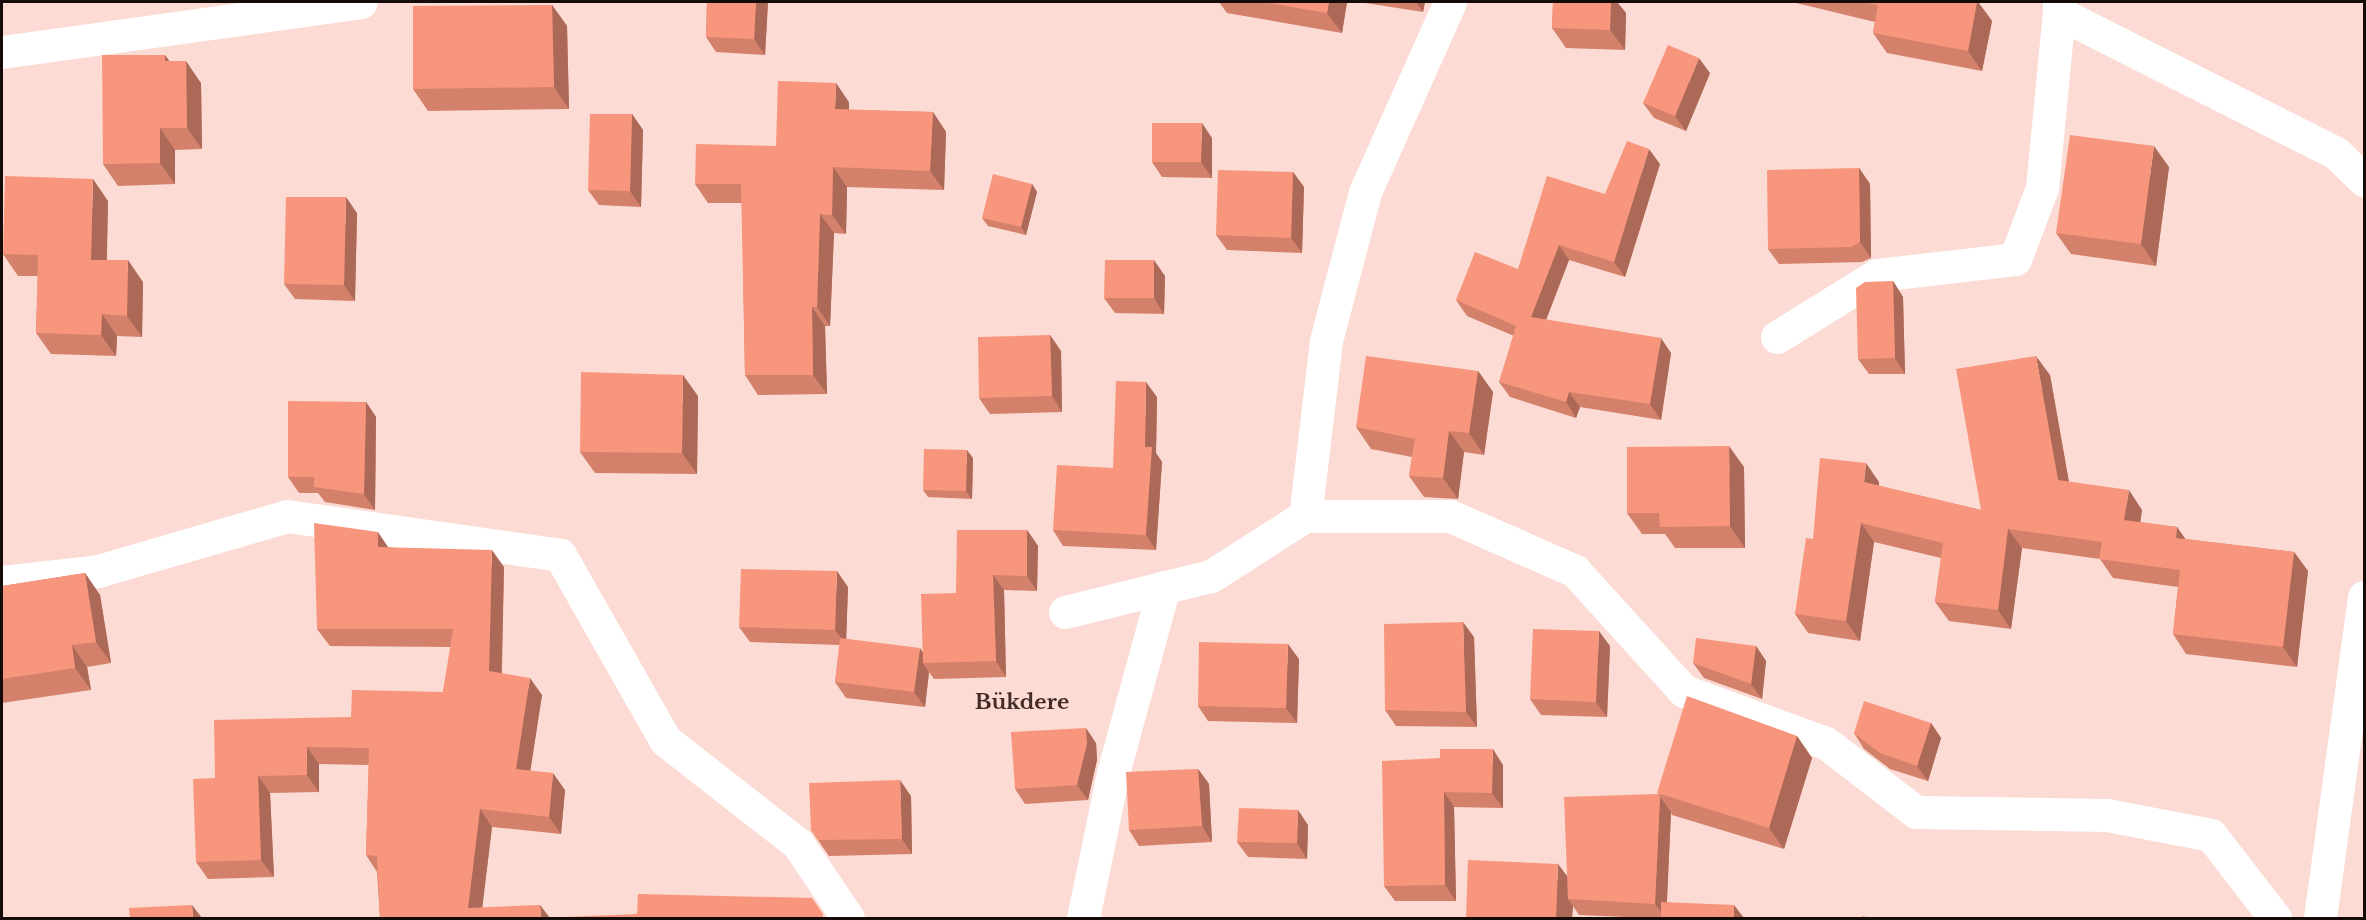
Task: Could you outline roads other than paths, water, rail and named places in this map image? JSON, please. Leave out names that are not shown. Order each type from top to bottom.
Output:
[{"type":"street","points":[[2,52],[361,2]]},
{"type":"street","points":[[1305,516],[1326,341],[1365,192],[1450,2]]},
{"type":"street","points":[[1777,337],[1877,275],[2015,259],[2042,188],[2059,7],[2336,153],[2364,180]]},
{"type":"street","points":[[2,582],[98,571],[287,516],[560,555],[665,740],[798,844],[848,918]]},
{"type":"street","points":[[1065,612],[1211,576],[1305,516],[1450,516],[1575,571],[1684,691],[1826,743],[1916,812],[2107,815],[2211,835],[2275,918]]},
{"type":"street","points":[[1083,918],[1113,773],[1164,587]]},
{"type":"street","points":[[2320,918],[2364,597]]},
{"type":"district","name":"Bükdere","points":[[1022,702]]}]
